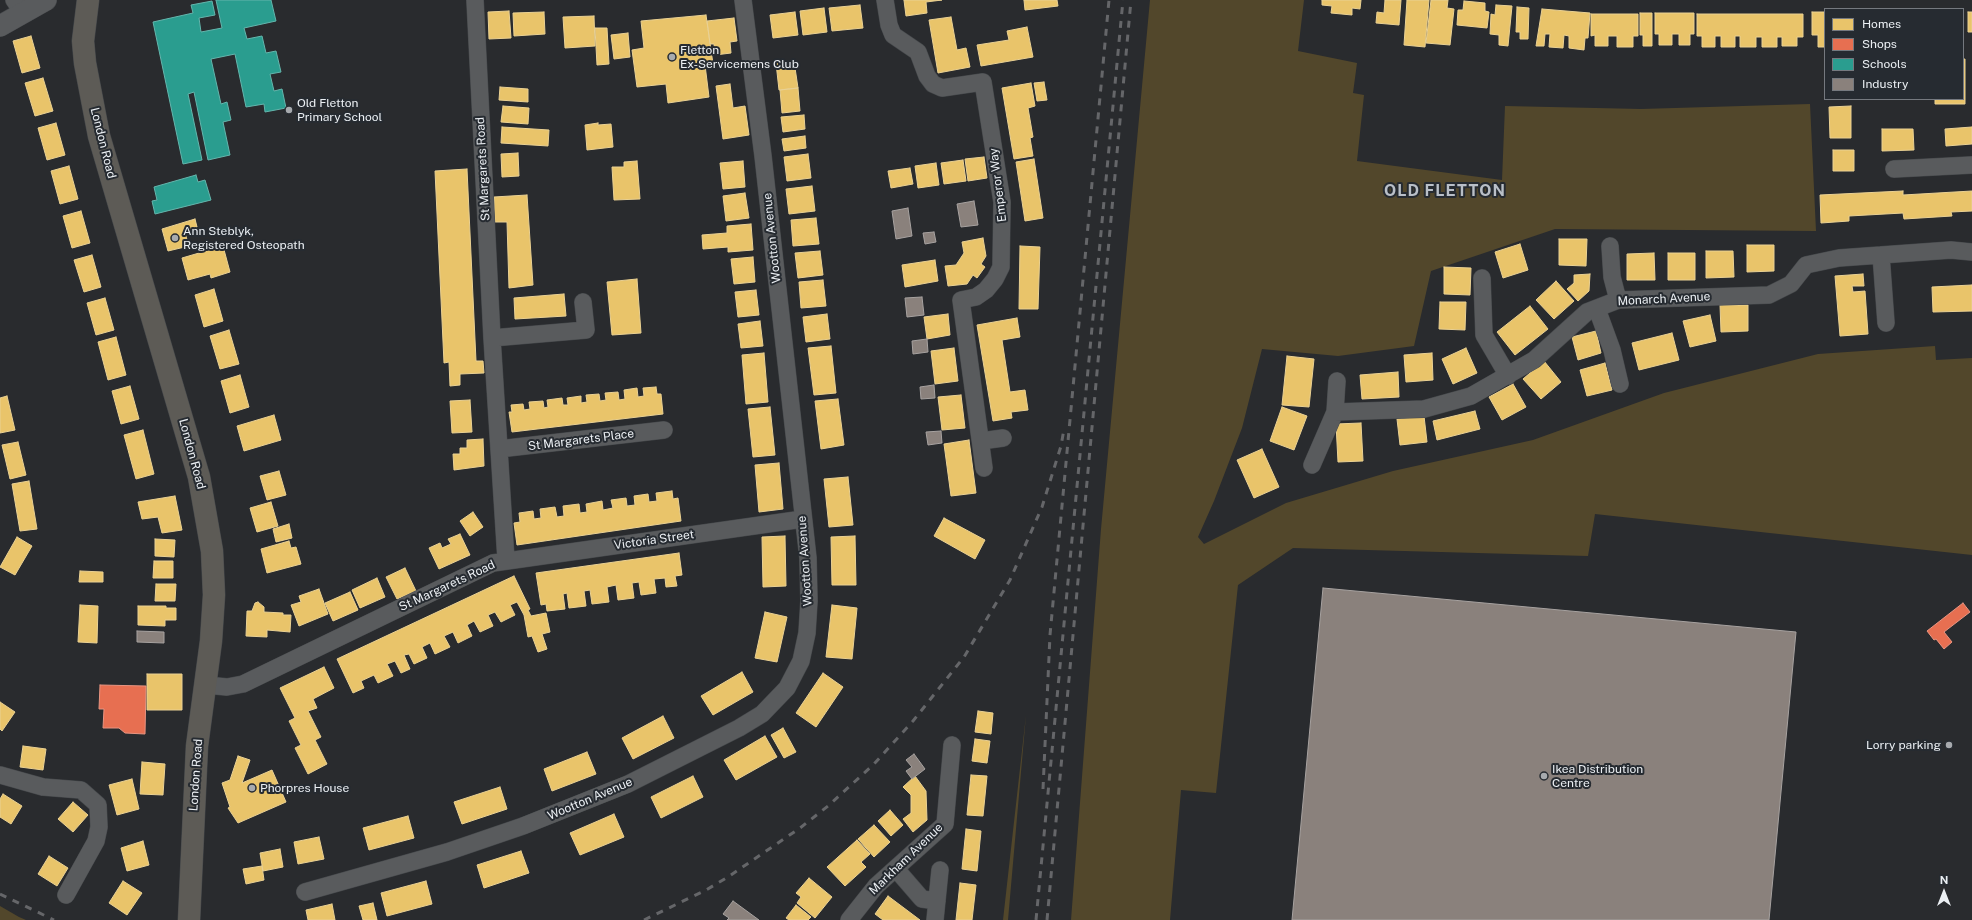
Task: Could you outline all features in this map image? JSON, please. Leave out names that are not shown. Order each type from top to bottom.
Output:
[{"type":"main road","name":"London Road","points":[[88,0],[83,41],[85,63],[99,136],[199,477],[212,551],[214,595],[206,685],[197,746],[189,920]]},
{"type":"street","points":[[0,26],[19,6],[46,0]]},
{"type":"street","name":"St Margarets Road","points":[[206,685],[227,687],[243,684],[493,563],[506,560],[498,449],[475,0]]},
{"type":"street","name":"Wootton Avenue","points":[[305,892],[440,854],[523,826],[628,784],[739,728],[762,714],[787,688],[801,661],[807,633],[809,601],[808,558],[744,0]]},
{"type":"street","name":"Emperor Way","points":[[885,0],[889,25],[893,35],[918,52],[926,76],[933,84],[942,88],[983,82],[1002,202],[1003,230],[1001,267],[995,279],[986,290],[976,297],[961,300],[984,468]]},
{"type":"street","points":[[1894,169],[1972,165]]},
{"type":"street","points":[[1610,246],[1612,277],[1618,300]]},
{"type":"street","name":"Monarch Avenue","points":[[1335,412],[1424,408],[1471,396],[1534,360],[1587,312],[1618,300],[1769,295],[1791,284],[1806,265],[1839,258],[1951,250],[1972,252]]},
{"type":"street","points":[[1881,255],[1886,323]]},
{"type":"street","points":[[1482,278],[1484,335],[1508,376]]},
{"type":"street","points":[[492,338],[586,330],[583,302]]},
{"type":"street","points":[[1596,309],[1612,350],[1620,384]]},
{"type":"street","points":[[1312,464],[1335,412],[1337,380]]},
{"type":"street","name":"St Margarets Place","points":[[498,449],[664,430]]},
{"type":"street","points":[[981,441],[1003,438]]},
{"type":"street","name":"Victoria Street","points":[[506,560],[803,519]]},
{"type":"street","name":"Markham Avenue","points":[[849,920],[876,886],[945,824],[952,745]]},
{"type":"street","points":[[0,775],[43,786],[81,790],[98,805],[99,827],[96,841],[66,895]]},
{"type":"street","points":[[896,869],[922,899],[937,901]]},
{"type":"street","points":[[935,920],[940,870]]},
{"type":"shaded area","points":[[1150,0],[1304,0],[1298,51],[1357,63],[1353,93],[1364,95],[1357,161],[1502,180],[1505,106],[1641,109],[1810,104],[1816,231],[1555,229],[1431,271],[1414,346],[1338,356],[1262,349],[1242,428],[1214,501],[1198,537],[1204,544],[1286,503],[1393,471],[1533,440],[1664,393],[1818,354],[1935,346],[1936,360],[1972,358],[1972,555],[1595,514],[1588,556],[1293,548],[1238,585],[1216,793],[1181,790],[1170,920],[1071,920],[1101,529]]},
{"type":"shaded area","points":[[1026,715],[1008,920],[1003,920]]},
{"type":"shaded area","points":[[0,906],[19,917],[26,920],[0,920]]},
{"type":"building: Homes","points":[[904,0],[942,0],[926,2],[927,13],[906,16]]},
{"type":"building: Homes","points":[[1024,0],[1057,0],[1058,6],[1025,10]]},
{"type":"building: Homes","points":[[1322,0],[1361,0],[1360,9],[1352,8],[1352,15],[1331,13],[1332,6],[1322,5]]},
{"type":"building: Homes","points":[[1385,0],[1401,0],[1399,25],[1376,23],[1377,12],[1384,13]]},
{"type":"building: Homes","points":[[1407,0],[1429,0],[1425,47],[1404,45]]},
{"type":"building: Homes","points":[[1431,0],[1448,0],[1447,8],[1454,9],[1450,45],[1426,43]]},
{"type":"building: Homes","points":[[1464,1],[1485,3],[1485,11],[1489,12],[1487,28],[1457,25],[1458,10],[1463,10]]},
{"type":"building: Homes","points":[[860,5],[863,28],[832,31],[829,8]]},
{"type":"building: Homes","points":[[1496,5],[1512,6],[1508,46],[1499,45],[1499,35],[1490,34],[1491,14],[1495,15]]},
{"type":"building: Homes","points":[[1517,7],[1529,8],[1528,39],[1520,39],[1520,32],[1516,32]]},
{"type":"building: Homes","points":[[824,8],[827,32],[803,35],[800,11]]},
{"type":"building: Homes","points":[[1542,9],[1590,13],[1588,38],[1585,38],[1584,50],[1569,48],[1569,36],[1564,35],[1563,48],[1549,47],[1550,34],[1545,34],[1544,46],[1536,46]]},
{"type":"building: Homes","points":[[509,11],[511,38],[489,39],[488,12]]},
{"type":"building: Homes","points":[[544,12],[545,34],[514,36],[513,13]]},
{"type":"building: Homes","points":[[795,12],[798,35],[773,38],[770,15]]},
{"type":"building: Homes","points":[[1812,12],[1824,12],[1824,47],[1818,47],[1818,35],[1812,35]]},
{"type":"building: Homes","points":[[1968,12],[1972,12],[1972,32],[1968,32]]},
{"type":"building: Homes","points":[[1640,13],[1652,13],[1652,46],[1643,46],[1643,35],[1640,35]]},
{"type":"building: Homes","points":[[1655,13],[1694,13],[1694,34],[1690,34],[1690,45],[1679,45],[1679,34],[1672,34],[1672,45],[1659,45],[1659,34],[1655,34]]},
{"type":"building: Homes","points":[[1591,14],[1638,14],[1638,36],[1633,36],[1633,47],[1617,47],[1617,36],[1608,36],[1608,46],[1595,46],[1595,35],[1591,36]]},
{"type":"building: Homes","points":[[1697,14],[1803,14],[1803,37],[1797,37],[1797,46],[1782,46],[1782,37],[1777,37],[1777,47],[1762,47],[1762,37],[1756,37],[1756,47],[1740,47],[1740,36],[1735,36],[1735,47],[1721,47],[1721,36],[1715,36],[1715,47],[1702,47],[1702,36],[1697,36]]},
{"type":"building: Homes","name":"Fletton Ex-Servicemens Club","points":[[706,15],[713,64],[705,65],[709,97],[668,103],[666,84],[637,87],[632,50],[644,48],[641,21]]},
{"type":"building: Homes","points":[[594,16],[595,46],[565,48],[563,17]]},
{"type":"building: Homes","points":[[951,17],[957,50],[966,48],[970,67],[938,73],[929,20]]},
{"type":"building: Homes","points":[[734,18],[737,41],[730,42],[731,53],[715,55],[714,44],[710,44],[707,21]]},
{"type":"building: Homes","points":[[1027,27],[1033,57],[981,66],[977,45],[1009,40],[1007,31]]},
{"type":"building: Homes","points":[[595,28],[607,28],[609,64],[597,65]]},
{"type":"building: Homes","points":[[628,33],[630,57],[614,59],[611,35]]},
{"type":"building: Homes","points":[[31,36],[40,68],[22,73],[13,41]]},
{"type":"building: Homes","points":[[1965,59],[1965,104],[1935,104],[1935,100],[1964,100]]},
{"type":"building: Homes","points":[[794,61],[798,88],[779,90],[776,63]]},
{"type":"building: Homes","points":[[43,78],[53,111],[35,116],[25,83]]},
{"type":"building: Homes","points":[[1044,82],[1047,100],[1037,101],[1034,83]]},
{"type":"building: Homes","points":[[1031,83],[1035,106],[1028,108],[1033,137],[1030,138],[1033,156],[1014,159],[1002,88]]},
{"type":"building: Homes","points":[[730,84],[733,108],[745,106],[749,135],[723,139],[716,86]]},
{"type":"building: Homes","points":[[500,87],[528,89],[528,102],[499,100]]},
{"type":"building: Homes","points":[[798,88],[800,111],[782,113],[780,90]]},
{"type":"building: Homes","points":[[503,106],[529,108],[528,124],[501,122]]},
{"type":"building: Homes","points":[[1851,106],[1851,138],[1830,138],[1829,107]]},
{"type":"building: Homes","points":[[804,115],[805,129],[783,132],[781,117]]},
{"type":"building: Homes","points":[[56,123],[65,155],[47,160],[38,128]]},
{"type":"building: Homes","points":[[598,123],[598,125],[611,124],[613,147],[587,150],[585,125]]},
{"type":"building: Homes","points":[[502,127],[549,130],[548,146],[501,143]]},
{"type":"building: Homes","points":[[1972,127],[1972,144],[1946,146],[1945,129]]},
{"type":"building: Homes","points":[[1882,129],[1913,129],[1914,150],[1882,151]]},
{"type":"building: Homes","points":[[805,136],[806,148],[784,151],[782,139]]},
{"type":"building: Homes","points":[[1833,150],[1854,150],[1854,171],[1833,171]]},
{"type":"building: Homes","points":[[518,153],[519,176],[502,177],[501,154]]},
{"type":"building: Homes","points":[[808,154],[811,178],[787,181],[784,157]]},
{"type":"building: Homes","points":[[984,157],[987,178],[968,181],[965,159]]},
{"type":"building: Homes","points":[[1034,159],[1043,218],[1025,221],[1016,162]]},
{"type":"building: Homes","points":[[963,160],[966,181],[944,184],[941,163]]},
{"type":"building: Homes","points":[[637,161],[640,199],[614,200],[612,167],[624,167],[624,162]]},
{"type":"building: Homes","points":[[743,161],[745,187],[723,189],[720,163]]},
{"type":"building: Homes","points":[[936,163],[939,185],[918,188],[915,166]]},
{"type":"building: Homes","points":[[69,166],[78,199],[60,204],[51,171]]},
{"type":"building: Homes","points":[[910,168],[913,184],[891,188],[888,171]]},
{"type":"building: Homes","points":[[467,169],[476,361],[483,361],[484,373],[460,374],[460,385],[450,386],[449,362],[444,363],[435,171]]},
{"type":"building: Homes","points":[[812,186],[815,211],[789,214],[786,189]]},
{"type":"building: Homes","points":[[1903,191],[1903,195],[1972,191],[1972,211],[1951,212],[1952,216],[1904,219],[1903,213],[1849,216],[1849,221],[1821,223],[1820,195]]},
{"type":"building: Homes","points":[[745,193],[749,218],[726,221],[723,196]]},
{"type":"building: Homes","points":[[527,195],[533,285],[509,288],[507,222],[495,222],[494,197]]},
{"type":"building: Homes","points":[[81,211],[90,243],[72,248],[63,216]]},
{"type":"building: Homes","points":[[816,218],[819,244],[793,246],[791,220]]},
{"type":"building: Homes","name":"Ann Steblyk, Registered Osteopath","points":[[195,219],[197,227],[184,230],[189,246],[168,251],[162,229]]},
{"type":"building: Homes","points":[[751,224],[753,250],[728,252],[728,247],[703,249],[702,235],[727,233],[727,226]]},
{"type":"building: Homes","points":[[983,238],[986,256],[981,264],[985,267],[977,278],[973,275],[967,284],[948,286],[945,266],[956,265],[964,253],[962,242]]},
{"type":"building: Homes","points":[[1559,239],[1587,239],[1586,266],[1559,265]]},
{"type":"building: Homes","points":[[1520,244],[1528,270],[1503,278],[1495,252]]},
{"type":"building: Homes","points":[[1747,245],[1774,245],[1774,271],[1747,272]]},
{"type":"building: Homes","points":[[223,246],[230,272],[211,278],[210,274],[188,280],[182,258]]},
{"type":"building: Homes","points":[[1020,246],[1040,247],[1038,309],[1019,309]]},
{"type":"building: Homes","points":[[820,251],[823,275],[798,278],[795,253]]},
{"type":"building: Homes","points":[[1706,251],[1733,251],[1734,277],[1706,278]]},
{"type":"building: Homes","points":[[1654,253],[1655,280],[1627,280],[1627,254]]},
{"type":"building: Homes","points":[[1668,253],[1695,253],[1695,280],[1668,280]]},
{"type":"building: Homes","points":[[92,255],[101,287],[84,292],[74,260]]},
{"type":"building: Homes","points":[[753,257],[755,282],[734,284],[731,259]]},
{"type":"building: Homes","points":[[935,260],[938,281],[905,287],[902,265]]},
{"type":"building: Homes","points":[[1444,267],[1471,268],[1470,295],[1444,294]]},
{"type":"building: Homes","points":[[1590,274],[1589,291],[1578,301],[1567,289],[1574,283],[1574,275]]},
{"type":"building: Homes","points":[[1863,274],[1864,286],[1852,286],[1853,292],[1865,291],[1868,334],[1840,336],[1835,276]]},
{"type":"building: Homes","points":[[637,279],[641,333],[612,335],[607,282]]},
{"type":"building: Homes","points":[[823,280],[826,306],[801,308],[799,282]]},
{"type":"building: Homes","points":[[1556,281],[1574,301],[1554,319],[1536,300]]},
{"type":"building: Homes","points":[[1972,285],[1972,311],[1933,312],[1932,287]]},
{"type":"building: Homes","points":[[214,289],[223,321],[204,327],[195,295]]},
{"type":"building: Homes","points":[[756,290],[759,315],[738,317],[735,292]]},
{"type":"building: Homes","points":[[564,294],[566,316],[515,319],[514,298]]},
{"type":"building: Homes","points":[[105,298],[114,330],[96,335],[87,303]]},
{"type":"building: Homes","points":[[1440,302],[1466,302],[1465,330],[1439,329]]},
{"type":"building: Homes","points":[[1720,305],[1748,305],[1748,331],[1721,332]]},
{"type":"building: Homes","points":[[1530,306],[1548,329],[1515,355],[1497,332]]},
{"type":"building: Homes","points":[[827,314],[830,339],[806,342],[803,317]]},
{"type":"building: Homes","points":[[948,314],[950,335],[927,339],[924,317]]},
{"type":"building: Homes","points":[[1710,315],[1716,341],[1690,347],[1683,321]]},
{"type":"building: Homes","points":[[1017,318],[1020,337],[1002,340],[1010,392],[1025,390],[1028,410],[1011,412],[1012,418],[993,421],[977,325]]},
{"type":"building: Homes","points":[[760,321],[763,346],[741,348],[738,324]]},
{"type":"building: Homes","points":[[229,330],[239,364],[220,369],[210,336]]},
{"type":"building: Homes","points":[[1596,331],[1601,353],[1578,360],[1572,337]]},
{"type":"building: Homes","points":[[1672,333],[1679,360],[1639,370],[1632,343]]},
{"type":"building: Homes","points":[[116,337],[126,375],[108,380],[98,342]]},
{"type":"building: Homes","points":[[831,346],[836,393],[814,395],[808,348]]},
{"type":"building: Homes","points":[[954,348],[958,381],[935,384],[931,351]]},
{"type":"building: Homes","points":[[1466,348],[1477,373],[1453,384],[1442,359]]},
{"type":"building: Homes","points":[[764,353],[768,402],[746,404],[742,355]]},
{"type":"building: Homes","points":[[1432,353],[1433,380],[1406,382],[1404,355]]},
{"type":"building: Homes","points":[[1287,356],[1314,359],[1309,407],[1282,405]]},
{"type":"building: Homes","points":[[1544,361],[1561,382],[1541,399],[1523,379]]},
{"type":"building: Homes","points":[[1605,363],[1612,390],[1587,396],[1580,370]]},
{"type":"building: Homes","points":[[1398,372],[1399,397],[1362,399],[1360,375]]},
{"type":"building: Homes","points":[[240,375],[249,407],[230,413],[221,381]]},
{"type":"building: Homes","points":[[1513,384],[1526,407],[1502,420],[1489,397]]},
{"type":"building: Homes","points":[[130,386],[139,419],[121,424],[112,391]]},
{"type":"building: Homes","points":[[656,387],[657,394],[661,394],[663,414],[512,432],[509,412],[512,412],[511,405],[523,404],[524,410],[530,409],[529,402],[543,401],[544,408],[548,407],[547,400],[562,398],[563,405],[568,405],[567,398],[581,396],[581,403],[587,402],[586,395],[599,394],[600,401],[606,400],[605,393],[618,392],[619,400],[625,399],[624,390],[637,388],[638,397],[644,396],[643,388]]},
{"type":"building: Homes","points":[[961,395],[965,428],[942,430],[938,397]]},
{"type":"building: Homes","points":[[7,396],[15,430],[0,433],[0,398]]},
{"type":"building: Homes","points":[[838,399],[844,445],[821,449],[815,401]]},
{"type":"building: Homes","points":[[470,400],[472,432],[452,433],[450,401]]},
{"type":"building: Homes","points":[[770,407],[775,455],[753,457],[748,409]]},
{"type":"building: Homes","points":[[1282,407],[1307,416],[1294,450],[1270,441]]},
{"type":"building: Homes","points":[[1475,411],[1480,429],[1437,440],[1433,421]]},
{"type":"building: Homes","points":[[274,415],[281,440],[244,451],[237,426]]},
{"type":"building: Homes","points":[[1424,416],[1427,442],[1400,445],[1397,419]]},
{"type":"building: Homes","points":[[1361,423],[1363,461],[1338,462],[1336,424]]},
{"type":"building: Homes","points":[[143,430],[154,474],[136,479],[124,435]]},
{"type":"building: Homes","points":[[483,439],[484,466],[454,470],[453,454],[460,454],[460,448],[467,448],[467,440]]},
{"type":"building: Homes","points":[[969,440],[976,493],[951,496],[944,444]]},
{"type":"building: Homes","points":[[18,442],[26,475],[10,479],[2,445]]},
{"type":"building: Homes","points":[[1262,449],[1279,487],[1254,498],[1237,460]]},
{"type":"building: Homes","points":[[779,463],[783,509],[759,512],[755,465]]},
{"type":"building: Homes","points":[[279,471],[286,495],[267,500],[260,476]]},
{"type":"building: Homes","points":[[848,477],[853,525],[829,527],[824,479]]},
{"type":"building: Homes","points":[[29,481],[37,529],[20,531],[12,484]]},
{"type":"building: Homes","points":[[672,491],[673,499],[678,498],[681,521],[517,545],[514,523],[520,522],[519,513],[533,511],[534,519],[541,518],[540,509],[555,507],[557,517],[564,516],[563,506],[579,504],[580,513],[587,512],[586,504],[602,501],[603,510],[613,508],[611,500],[626,498],[627,506],[635,505],[634,496],[648,494],[649,502],[657,501],[656,493]]},
{"type":"building: Homes","points":[[175,496],[182,530],[162,533],[158,517],[142,519],[138,502]]},
{"type":"building: Homes","points":[[271,502],[278,526],[257,532],[250,508]]},
{"type":"building: Homes","points":[[473,512],[483,527],[470,536],[460,521]]},
{"type":"building: Homes","points":[[944,518],[985,540],[975,559],[934,536]]},
{"type":"building: Homes","points":[[289,524],[292,538],[276,542],[273,529]]},
{"type":"building: Homes","points":[[460,534],[470,555],[439,569],[429,548],[440,543],[442,548],[451,544],[448,539]]},
{"type":"building: Homes","points":[[785,536],[786,586],[763,587],[762,537]]},
{"type":"building: Homes","points":[[855,536],[856,585],[832,585],[831,537]]},
{"type":"building: Homes","points":[[17,537],[32,546],[15,575],[0,567]]},
{"type":"building: Homes","points":[[155,539],[175,540],[174,557],[155,556]]},
{"type":"building: Homes","points":[[289,541],[291,548],[296,547],[301,564],[267,573],[261,549]]},
{"type":"building: Homes","points":[[679,553],[682,575],[675,576],[677,586],[666,587],[665,578],[654,579],[656,593],[641,595],[639,582],[632,583],[634,598],[618,600],[616,585],[607,587],[609,602],[592,604],[590,590],[584,591],[586,606],[569,608],[567,593],[563,594],[565,609],[547,611],[546,604],[541,605],[536,573]]},
{"type":"building: Homes","points":[[154,561],[173,561],[173,578],[153,578]]},
{"type":"building: Homes","points":[[405,568],[416,591],[397,599],[386,577]]},
{"type":"building: Homes","points":[[80,571],[103,572],[103,582],[79,582]]},
{"type":"building: Homes","points":[[514,576],[530,609],[528,610],[531,616],[546,613],[550,632],[542,634],[547,649],[538,652],[532,636],[528,637],[524,615],[517,602],[510,605],[515,615],[501,622],[495,612],[488,615],[493,626],[480,632],[474,621],[467,625],[472,636],[458,643],[453,632],[444,636],[450,647],[435,654],[430,643],[422,647],[427,658],[414,664],[409,654],[404,655],[410,669],[401,673],[395,661],[387,664],[393,676],[378,683],[374,675],[361,681],[364,688],[353,693],[337,659]]},
{"type":"building: Homes","points":[[377,578],[385,597],[360,608],[352,590]]},
{"type":"building: Homes","points":[[156,584],[176,584],[175,601],[155,601]]},
{"type":"building: Homes","points":[[319,589],[328,614],[299,626],[291,605],[301,602],[299,596]]},
{"type":"building: Homes","points":[[350,592],[358,610],[333,621],[325,603]]},
{"type":"building: Homes","points":[[258,602],[264,607],[264,612],[291,615],[290,632],[267,630],[267,637],[246,636],[247,611],[252,611],[255,603]]},
{"type":"building: Homes","points":[[80,605],[98,606],[97,643],[78,642]]},
{"type":"building: Homes","points":[[832,605],[857,608],[852,659],[826,657]]},
{"type":"building: Homes","points":[[138,606],[166,606],[166,608],[176,608],[176,620],[165,620],[165,626],[138,625]]},
{"type":"building: Homes","points":[[765,612],[787,617],[777,662],[755,658]]},
{"type":"building: Homes","points":[[324,667],[334,688],[313,699],[317,708],[308,711],[321,737],[315,740],[327,764],[308,774],[295,748],[301,745],[289,721],[295,718],[280,688]]},
{"type":"building: Homes","points":[[742,672],[753,692],[713,715],[701,696]]},
{"type":"building: Homes","points":[[823,673],[843,687],[816,727],[796,713]]},
{"type":"building: Homes","points":[[147,674],[182,674],[182,710],[147,710]]},
{"type":"building: Homes","points":[[0,702],[15,712],[2,731],[0,729]]},
{"type":"building: Homes","points":[[978,711],[993,713],[991,734],[975,732]]},
{"type":"building: Homes","points":[[663,716],[674,738],[633,759],[622,738]]},
{"type":"building: Homes","points":[[783,728],[796,752],[784,758],[771,735]]},
{"type":"building: Homes","points":[[765,736],[777,757],[736,780],[724,760]]},
{"type":"building: Homes","points":[[975,739],[990,741],[987,763],[972,761]]},
{"type":"building: Homes","points":[[23,746],[46,749],[43,770],[20,767]]},
{"type":"building: Homes","points":[[587,752],[596,774],[552,791],[544,769]]},
{"type":"building: Homes","name":"Phorpres House","points":[[238,756],[250,760],[242,783],[272,770],[286,802],[238,823],[228,808],[230,807],[222,783],[230,780]]},
{"type":"building: Homes","points":[[142,762],[165,764],[163,795],[140,794]]},
{"type":"building: Homes","points":[[971,775],[987,776],[983,816],[967,815]]},
{"type":"building: Homes","points":[[693,776],[703,797],[661,818],[651,797]]},
{"type":"building: Homes","points":[[915,776],[926,791],[927,820],[913,832],[903,819],[911,813],[911,795],[903,787]]},
{"type":"building: Homes","points":[[132,779],[139,809],[117,815],[109,785]]},
{"type":"building: Homes","points":[[500,787],[507,809],[462,824],[454,802]]},
{"type":"building: Homes","points":[[3,794],[22,806],[11,824],[0,817],[0,799]]},
{"type":"building: Homes","points":[[73,802],[88,815],[73,832],[58,819]]},
{"type":"building: Homes","points":[[890,810],[903,825],[891,836],[878,821]]},
{"type":"building: Homes","points":[[614,814],[624,837],[580,855],[570,833]]},
{"type":"building: Homes","points":[[408,816],[414,838],[369,850],[363,828]]},
{"type":"building: Homes","points":[[874,825],[890,842],[874,857],[858,839]]},
{"type":"building: Homes","points":[[966,829],[981,831],[977,871],[962,869]]},
{"type":"building: Homes","points":[[319,837],[324,859],[298,864],[294,842]]},
{"type":"building: Homes","points":[[857,840],[870,854],[861,862],[866,867],[845,886],[827,867]]},
{"type":"building: Homes","points":[[143,841],[149,865],[127,871],[121,848]]},
{"type":"building: Homes","points":[[280,849],[283,867],[263,871],[260,853]]},
{"type":"building: Homes","points":[[521,851],[529,873],[484,888],[477,865]]},
{"type":"building: Homes","points":[[49,856],[68,868],[57,886],[38,874]]},
{"type":"building: Homes","points":[[262,866],[264,880],[246,884],[243,869]]},
{"type":"building: Homes","points":[[809,878],[832,897],[815,918],[797,903],[801,897],[796,893]]},
{"type":"building: Homes","points":[[123,881],[142,893],[127,915],[109,903]]},
{"type":"building: Homes","points":[[426,881],[432,904],[387,916],[381,893]]},
{"type":"building: Homes","points":[[960,883],[976,885],[972,920],[956,920]]},
{"type":"building: Homes","points":[[888,896],[920,920],[883,920],[875,914]]},
{"type":"building: Homes","points":[[373,903],[377,920],[363,920],[359,906]]},
{"type":"building: Homes","points":[[332,904],[335,920],[308,920],[306,910]]},
{"type":"building: Homes","points":[[796,905],[811,917],[808,920],[789,920],[786,918]]},
{"type":"building: Shops","points":[[1963,603],[1970,612],[1944,632],[1952,642],[1944,649],[1927,631]]},
{"type":"building: Shops","points":[[100,685],[146,686],[145,734],[125,733],[119,728],[103,728],[104,709],[99,709]]},
{"type":"building: Schools","name":"Old Fletton Primary School","points":[[216,0],[271,0],[276,21],[244,28],[247,39],[262,36],[266,53],[276,51],[281,72],[270,74],[274,91],[282,89],[286,108],[265,112],[264,104],[246,107],[235,54],[211,59],[221,104],[227,102],[231,120],[223,122],[230,155],[208,160],[194,92],[188,94],[202,160],[183,164],[153,22],[193,13],[191,5],[212,1],[215,15],[199,18],[201,32],[222,28]]},
{"type":"building: Schools","points":[[196,175],[198,182],[205,180],[211,200],[155,214],[152,201],[157,200],[154,187]]},
{"type":"building: Industry","points":[[974,201],[978,225],[961,227],[957,204]]},
{"type":"building: Industry","points":[[908,208],[912,236],[896,239],[892,211]]},
{"type":"building: Industry","points":[[934,232],[936,242],[925,244],[923,233]]},
{"type":"building: Industry","points":[[922,297],[924,315],[907,317],[905,298]]},
{"type":"building: Industry","points":[[927,339],[928,352],[913,354],[912,341]]},
{"type":"building: Industry","points":[[934,385],[935,398],[921,399],[920,387]]},
{"type":"building: Industry","points":[[941,431],[942,443],[928,445],[926,432]]},
{"type":"building: Industry","name":"Ikea Distribution Centre","points":[[1323,588],[1796,632],[1769,920],[1292,920]]},
{"type":"building: Industry","points":[[137,631],[164,632],[164,643],[137,642]]},
{"type":"building: Industry","points":[[914,754],[925,769],[912,779],[906,771],[912,767],[906,760]]},
{"type":"building: Industry","points":[[733,901],[759,920],[727,920],[729,918],[723,914]]},
{"type":"railway","points":[[1043,789],[1050,635],[1109,0]]},
{"type":"railway","points":[[1036,920],[1123,0]]},
{"type":"railway","points":[[1047,920],[1131,0]]},
{"type":"railway","points":[[644,920],[706,890],[728,877],[800,828],[828,806],[874,764],[913,721],[964,657],[1010,580],[1042,507],[1061,446],[1064,429]]},
{"type":"railway","points":[[0,894],[54,920]]},
{"type":"place","name":"Fletton Ex-Servicemens Club","points":[[672,57]]},
{"type":"place","name":"Old Fletton Primary School","points":[[289,110]]},
{"type":"place","name":"Ann Steblyk, Registered Osteopath","points":[[175,238]]},
{"type":"place","name":"Lorry parking","points":[[1949,745]]},
{"type":"place","name":"Ikea Distribution Centre","points":[[1544,776]]},
{"type":"place","name":"Phorpres House","points":[[252,788]]},
{"type":"district","name":"OLD FLETTON","points":[[1445,191]]}]
